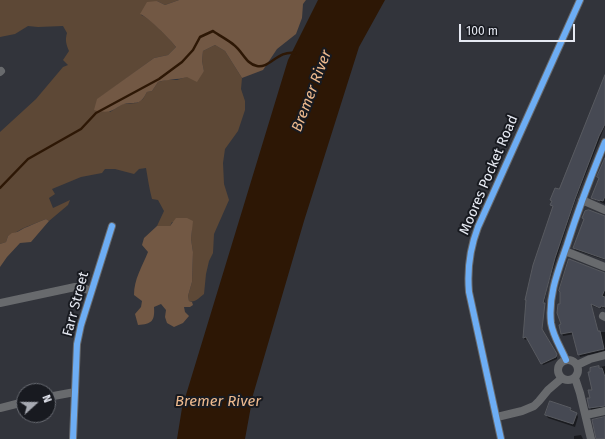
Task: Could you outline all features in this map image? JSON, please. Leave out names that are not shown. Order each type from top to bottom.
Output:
[{"type":"street","name":"Moores Pocket Road","points":[[501,439],[469,292],[468,274],[472,248],[478,227],[580,0]]},
{"type":"street","points":[[566,360],[554,335],[551,315],[552,290],[582,200],[603,153],[605,142]]},
{"type":"street","points":[[582,200],[605,210]]},
{"type":"street","name":"Farr Street","points":[[73,439],[77,344],[80,325],[112,226]]},
{"type":"street","points":[[565,251],[605,267]]},
{"type":"street","points":[[0,303],[75,287],[91,291]]},
{"type":"street","points":[[578,365],[590,359],[605,355]]},
{"type":"street","points":[[566,360],[574,361],[578,365],[578,373],[575,378],[568,380],[562,378],[559,374],[558,369],[561,363],[566,360]]},
{"type":"street","points":[[496,417],[532,407],[538,403],[548,390],[562,378]]},
{"type":"street","points":[[575,378],[586,415],[591,439]]},
{"type":"street","points":[[56,396],[75,392]]},
{"type":"street","points":[[0,408],[16,404]]},
{"type":"street","points":[[586,415],[605,411]]},
{"type":"shaded area","points":[[0,0],[179,0],[165,5],[157,1],[141,15],[165,34],[176,47],[168,55],[154,58],[98,99],[110,112],[123,104],[137,103],[143,99],[147,92],[152,91],[158,82],[177,80],[204,71],[202,61],[203,51],[215,45],[225,51],[242,78],[241,89],[245,101],[245,110],[238,131],[225,149],[223,163],[224,184],[229,200],[214,234],[213,253],[209,261],[206,274],[204,294],[197,300],[189,301],[188,296],[192,282],[192,229],[172,222],[170,226],[157,226],[164,211],[158,200],[152,199],[146,168],[139,169],[134,174],[115,169],[105,169],[102,173],[81,177],[52,189],[55,194],[49,198],[53,208],[70,200],[68,205],[49,221],[46,219],[24,228],[8,236],[6,242],[0,244],[0,132],[36,99],[63,67],[68,65],[63,60],[69,51],[66,42],[67,33],[63,26],[28,26],[15,34],[0,37]]},
{"type":"shaded area","points":[[179,0],[306,0],[303,4],[302,18],[296,34],[277,49],[263,70],[242,78],[225,51],[215,45],[203,51],[202,61],[204,71],[197,82],[187,77],[161,81],[158,82],[152,91],[147,92],[140,102],[124,104],[107,112],[94,110],[97,99],[154,58],[168,55],[176,47],[153,23],[140,14],[147,2],[157,1],[165,5]]},
{"type":"shaded area","points":[[176,218],[187,218],[193,221],[191,239],[193,252],[192,282],[188,296],[189,301],[192,302],[193,305],[190,307],[184,307],[185,312],[189,316],[183,323],[174,327],[167,323],[165,317],[166,310],[161,304],[154,307],[154,316],[152,321],[147,324],[138,325],[135,314],[141,307],[142,301],[134,295],[134,289],[148,252],[142,245],[144,238],[157,226],[170,226]]},
{"type":"shaded area","points":[[46,219],[49,221],[31,242],[20,243],[0,267],[0,244],[6,242],[8,236],[12,233],[18,232]]},
{"type":"water","name":"Bremer River","points":[[318,0],[385,0],[359,47],[304,221],[253,395],[245,439],[177,439],[182,408],[288,60]]},
{"type":"building","points":[[605,75],[605,124],[575,199],[555,258],[543,303],[545,303],[542,329],[557,354],[556,357],[541,364],[526,337],[523,338],[525,300],[533,265],[553,206],[550,205],[552,201],[550,200],[555,188],[559,189]]},
{"type":"building","points":[[605,158],[605,196],[603,201],[600,201],[591,198],[599,178],[597,177]]},
{"type":"building","points":[[589,210],[605,216],[605,259],[573,248],[584,219],[582,218],[585,211]]},
{"type":"building","points":[[569,259],[605,273],[605,289],[602,296],[605,297],[605,307],[601,306],[600,308],[591,304],[604,349],[578,355],[572,332],[561,334],[559,325],[561,324],[557,313],[558,304],[560,304],[559,291]]},
{"type":"building","points":[[599,366],[599,368],[602,368],[605,377],[605,406],[589,408],[587,398],[590,398],[588,390],[592,390],[588,372],[590,372],[590,368]]},
{"type":"building","points":[[550,401],[571,408],[570,410],[577,413],[573,424],[545,415]]},
{"type":"building","points":[[605,417],[605,439],[596,439],[592,420]]},
{"type":"waterway","points":[[0,188],[28,159],[81,129],[96,113],[159,79],[182,62],[193,50],[200,37],[213,31],[234,45],[253,65],[266,65],[284,54],[295,53]]},
{"type":"cycle path","points":[[501,439],[469,292],[468,275],[471,251],[478,227],[580,0]]},
{"type":"cycle path","points":[[566,360],[552,328],[550,313],[552,293],[576,219],[605,142]]},
{"type":"cycle path","points":[[73,439],[77,344],[81,325],[112,226]]}]
